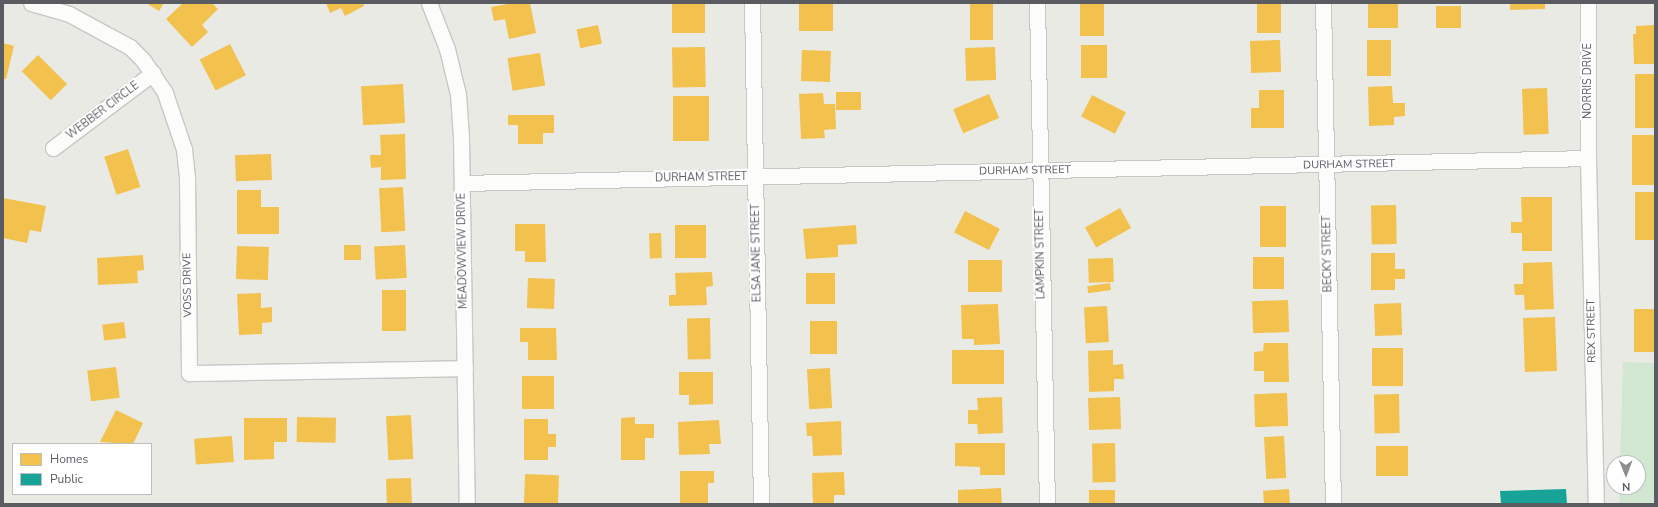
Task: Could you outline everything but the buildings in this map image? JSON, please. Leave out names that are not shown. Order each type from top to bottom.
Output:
[{"type":"street","name":"VOSS DRIVE","points":[[31,3],[69,14],[104,30],[130,47],[165,93],[184,149],[187,179],[190,373],[465,368]]},
{"type":"street","name":"MEADOWVIEW DRIVE","points":[[429,3],[447,49],[458,94],[462,183],[468,504]]},
{"type":"street","name":"ELSA JANE STREET","points":[[752,3],[761,504]]},
{"type":"street","name":"LAMPKIN STREET","points":[[1037,3],[1039,170],[1047,504]]},
{"type":"street","name":"BECKY STREET","points":[[1324,3],[1333,504]]},
{"type":"street","name":"NORRIS DRIVE","points":[[1588,3],[1588,158]]},
{"type":"street","name":"WEBBER CIRCLE","points":[[53,148],[152,74]]},
{"type":"street","name":"DURHAM STREET","points":[[462,183],[1039,170],[1326,166],[1588,158]]},
{"type":"street","name":"REX STREET","points":[[1588,158],[1596,504]]},
{"type":"green space","points":[[1623,362],[1655,363],[1655,504],[1619,504],[1620,495],[1646,495],[1646,455],[1620,455]]}]
